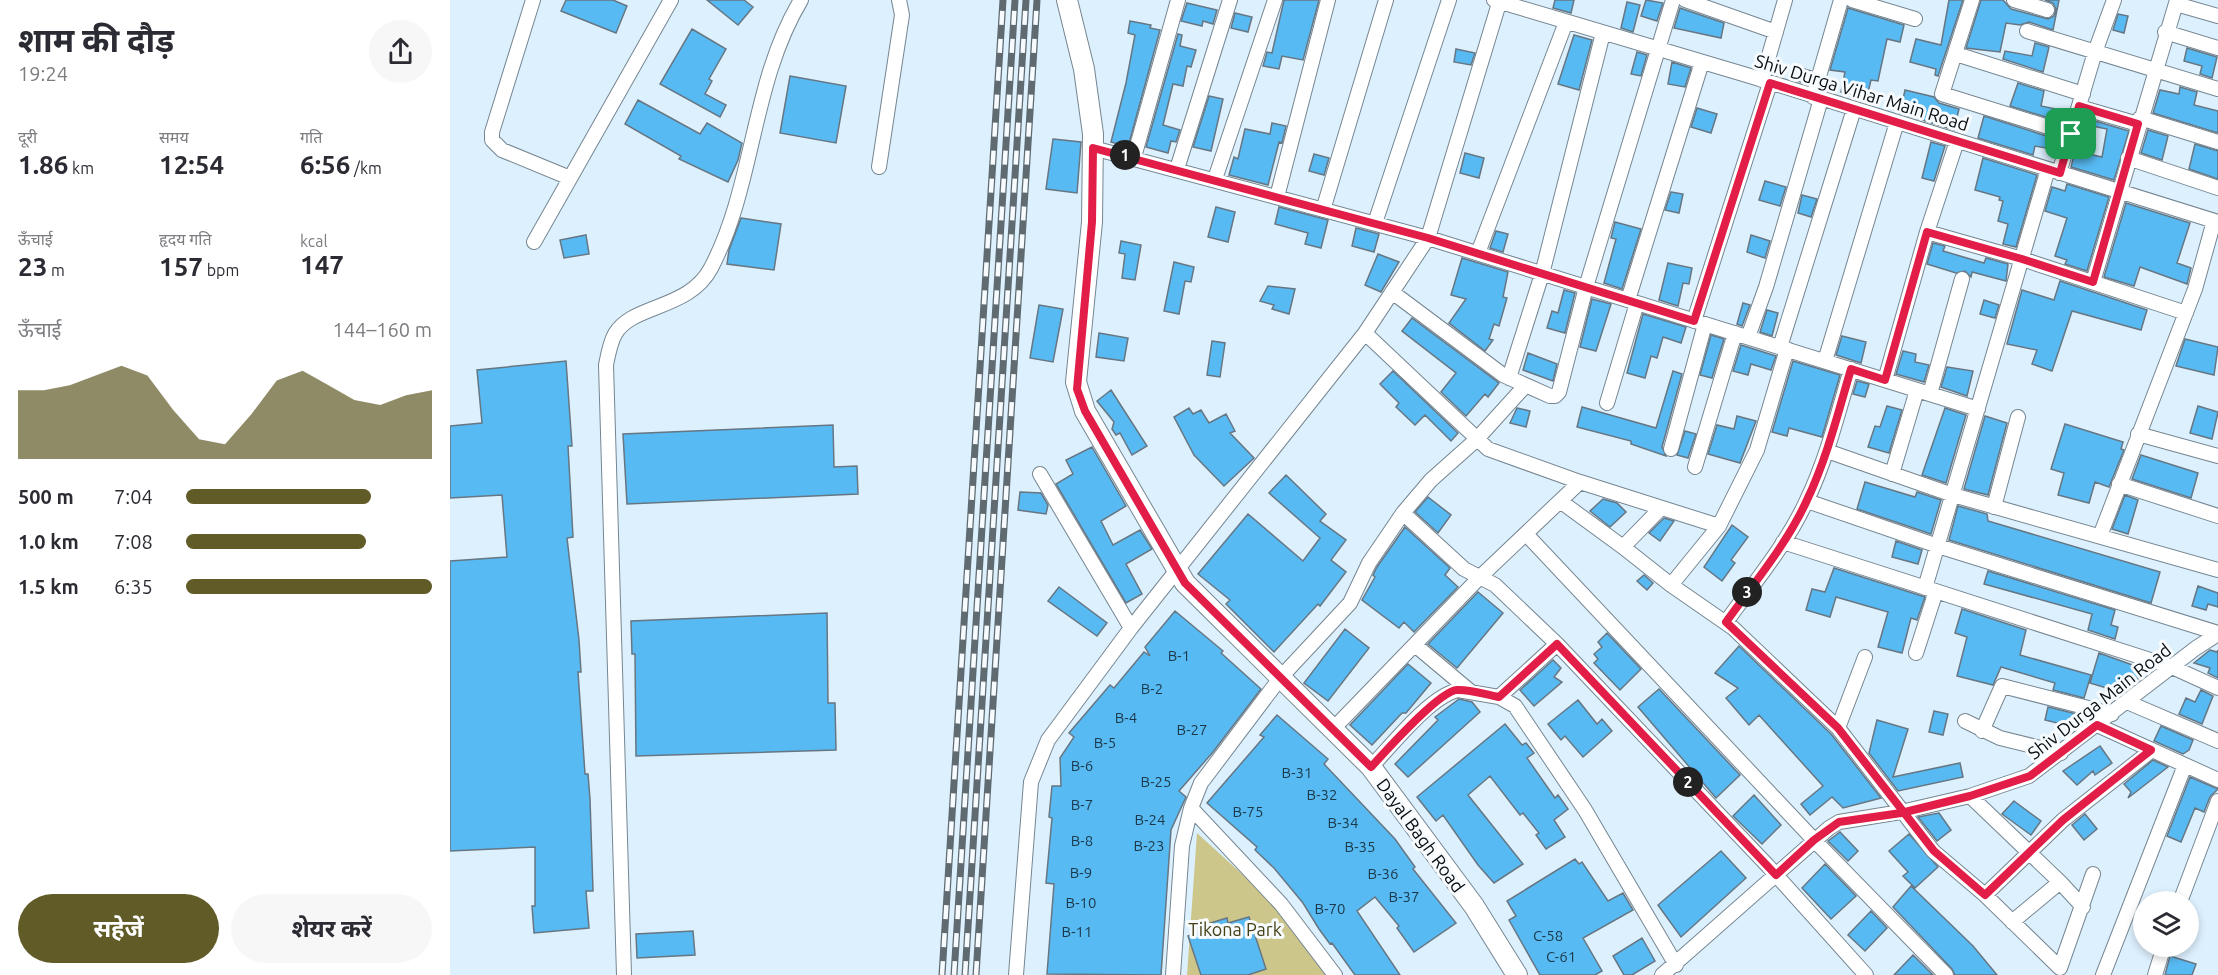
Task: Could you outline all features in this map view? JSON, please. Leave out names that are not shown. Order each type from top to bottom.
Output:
[{"type":"street","points":[[533,0],[492,132],[492,140],[502,150],[570,178]]},
{"type":"street","points":[[534,242],[671,0]]},
{"type":"street","points":[[624,975],[606,365],[615,333],[626,321],[682,298],[710,270],[736,200],[773,59],[786,25],[801,0]]},
{"type":"street","points":[[879,167],[902,15],[899,0]]},
{"type":"street","name":"Dayal Bagh Road","points":[[1067,0],[1084,69],[1093,148],[1092,222],[1077,389],[1085,411],[1195,593],[1371,767],[1474,906],[1516,975]]},
{"type":"street","points":[[1134,157],[1178,0]]},
{"type":"street","points":[[1177,169],[1230,0]]},
{"type":"street","points":[[1215,179],[1275,0]]},
{"type":"street","points":[[1277,197],[1329,0]]},
{"type":"street","points":[[1323,210],[1386,0]]},
{"type":"street","points":[[1375,223],[1449,0]]},
{"type":"street","points":[[1392,292],[1509,378],[1550,396],[1559,392],[1586,287],[1673,0]]},
{"type":"street","points":[[1686,0],[1776,32]]},
{"type":"street","points":[[1671,449],[1700,322],[1766,82],[1785,0]]},
{"type":"street","points":[[1695,467],[1741,335],[1766,287],[1841,0]]},
{"type":"street","points":[[1852,0],[1915,19]]},
{"type":"street","points":[[1972,0],[1942,91],[1945,96],[2071,134]]},
{"type":"street","points":[[2014,0],[2047,10]]},
{"type":"street","points":[[1916,653],[1931,590],[1938,546],[2022,259],[2054,171],[2071,134],[2095,52],[2114,0]]},
{"type":"street","points":[[1016,975],[1031,782],[1048,740],[1131,628],[1365,333],[1428,238],[1498,1]]},
{"type":"street","name":"Shiv Durga Vihar Main Road","points":[[1498,1],[1659,48],[2216,221]]},
{"type":"street","points":[[2093,282],[2165,32],[2176,2],[2218,16]]},
{"type":"street","points":[[1478,253],[1566,22]]},
{"type":"street","points":[[2027,31],[2218,88]]},
{"type":"street","points":[[2165,32],[2218,48]]},
{"type":"street","points":[[1509,378],[1542,274],[1603,33]]},
{"type":"street","points":[[1956,54],[2139,121],[2218,142]]},
{"type":"street","points":[[1607,403],[1633,301],[1702,62]]},
{"type":"street","points":[[1671,585],[1719,526],[1757,450],[1784,348],[1854,109]]},
{"type":"street","points":[[1826,361],[1897,122]]},
{"type":"street","points":[[1885,380],[1927,232],[1957,141]]},
{"type":"street","points":[[1093,148],[1134,157],[1428,238],[1978,409]]},
{"type":"street","points":[[2128,158],[2218,188]]},
{"type":"street","points":[[2100,536],[2186,313],[2216,221]]},
{"type":"street","points":[[1927,232],[2022,259],[2186,313]]},
{"type":"street","points":[[1892,474],[1924,392],[1962,279]]},
{"type":"street","points":[[1365,333],[1458,418],[1476,440],[1488,449],[1580,482],[1719,526]]},
{"type":"street","points":[[1726,622],[1782,542],[1807,501],[1827,451],[1851,369]]},
{"type":"street","points":[[1173,975],[1182,846],[1191,808],[1201,783],[1281,677],[1350,603],[1369,563],[1403,513],[1431,480],[1476,440],[1525,386]]},
{"type":"street","points":[[1994,507],[2018,417]]},
{"type":"street","points":[[2138,434],[2218,456]]},
{"type":"street","points":[[1827,451],[1953,495],[2218,570]]},
{"type":"street","points":[[1040,474],[1131,628]]},
{"type":"street","points":[[1333,729],[1480,577],[1580,482]]},
{"type":"street","points":[[2119,484],[2218,516]]},
{"type":"street","points":[[1560,501],[1671,585],[1726,622],[1838,728],[1901,813],[1934,851],[1985,895],[2060,968],[2093,874]]},
{"type":"street","points":[[1807,501],[1938,546],[2218,633]]},
{"type":"street","points":[[1623,547],[1661,508]]},
{"type":"street","points":[[1403,513],[1464,569],[1495,585],[1557,644],[1776,875],[1866,975]]},
{"type":"street","points":[[1526,534],[1814,840],[1946,975]]},
{"type":"street","points":[[1782,542],[2172,667],[2218,688]]},
{"type":"street","name":"Shiv Durga Main Road","points":[[1662,975],[1676,965],[1814,840],[1839,822],[1901,813],[1970,796],[2030,776],[2218,633]]},
{"type":"street","points":[[1499,697],[1557,644]]},
{"type":"street","points":[[1415,645],[1472,692]]},
{"type":"street","points":[[1838,728],[1864,657]]},
{"type":"street","points":[[1982,731],[2001,686],[2112,714]]},
{"type":"street","points":[[1371,767],[1425,712],[1447,694],[1458,690],[1499,697],[1519,710],[1555,765],[1676,965]]},
{"type":"street","points":[[2127,702],[2218,741]]},
{"type":"street","points":[[1965,722],[1982,731],[2061,753]]},
{"type":"street","points":[[2097,725],[2218,780]]},
{"type":"street","points":[[1985,895],[2063,820],[2151,750]]},
{"type":"street","points":[[2103,975],[2185,765]]},
{"type":"street","points":[[1970,796],[2083,907]]},
{"type":"street","points":[[2184,891],[2218,801]]},
{"type":"street","points":[[1191,808],[1281,904],[1335,975]]},
{"type":"street","points":[[2012,922],[2060,882]]},
{"type":"street","points":[[2155,975],[2161,957]]},
{"type":"green space","name":"Tikona Park","points":[[1197,833],[1276,905],[1326,975],[1187,975]]},
{"type":"building","points":[[566,0],[613,0],[627,6],[616,33],[561,11]]},
{"type":"building","points":[[707,0],[744,0],[753,7],[738,25]]},
{"type":"building","points":[[1284,0],[1319,0],[1303,60],[1282,56],[1279,69],[1263,66],[1267,52],[1272,53]]},
{"type":"building","points":[[1555,0],[1574,0],[1571,13],[1553,8]]},
{"type":"building","points":[[1646,0],[1663,3],[1657,21],[1641,16]]},
{"type":"building","points":[[1949,0],[1963,0],[1938,76],[1935,75],[1936,69],[1910,62],[1916,39],[1941,45]]},
{"type":"building","points":[[1981,0],[2003,0],[2011,9],[2048,19],[2054,16],[2056,9],[2053,3],[2045,0],[2059,0],[2053,30],[2029,22],[2020,25],[2006,23],[2000,52],[1966,48]]},
{"type":"building","points":[[1627,2],[1640,5],[1633,32],[1621,28]]},
{"type":"building","points":[[1187,3],[1217,10],[1213,24],[1203,21],[1202,26],[1181,21]]},
{"type":"building","points":[[1680,8],[1724,23],[1721,38],[1674,28]]},
{"type":"building","points":[[1848,8],[1904,25],[1900,42],[1887,39],[1878,81],[1871,80],[1867,97],[1841,92],[1845,72],[1830,70]]},
{"type":"building","points":[[1235,13],[1252,17],[1248,32],[1231,28]]},
{"type":"building","points":[[2118,14],[2128,16],[2124,33],[2113,30]]},
{"type":"building","points":[[1130,21],[1151,25],[1150,28],[1160,30],[1128,147],[1111,142],[1135,35],[1128,33]]},
{"type":"building","points":[[692,29],[726,49],[709,79],[712,81],[705,94],[726,105],[720,117],[660,84]]},
{"type":"building","points":[[1178,34],[1182,35],[1180,46],[1196,50],[1191,67],[1187,66],[1183,86],[1173,84],[1163,125],[1180,130],[1176,142],[1171,141],[1168,153],[1146,147]]},
{"type":"building","points":[[1574,35],[1592,40],[1579,90],[1558,84]]},
{"type":"building","points":[[2035,43],[2049,47],[2043,72],[2003,59],[2005,51],[2032,56]]},
{"type":"building","points":[[2187,48],[2217,57],[2212,78],[2200,74],[2202,66],[2184,61]]},
{"type":"building","points":[[1456,49],[1475,53],[1471,65],[1454,62]]},
{"type":"building","points":[[1637,52],[1647,55],[1641,76],[1631,74]]},
{"type":"building","points":[[1672,62],[1691,68],[1685,87],[1668,84]]},
{"type":"building","points":[[1801,68],[1811,71],[1807,84],[1798,81]]},
{"type":"building","points":[[790,76],[846,86],[836,143],[780,133]]},
{"type":"building","points":[[2018,83],[2044,91],[2041,106],[2056,109],[2054,115],[2066,118],[2065,123],[2010,106]]},
{"type":"building","points":[[2180,87],[2197,92],[2194,105],[2218,111],[2218,133],[2153,113],[2160,90],[2179,94]]},
{"type":"building","points":[[1905,90],[1934,97],[1939,103],[1959,109],[1954,130],[1900,113]]},
{"type":"building","points":[[1209,96],[1223,99],[1211,151],[1193,147]]},
{"type":"building","points":[[638,100],[700,134],[707,123],[742,143],[738,160],[728,182],[679,159],[681,156],[625,124]]},
{"type":"building","points":[[1697,108],[1717,114],[1711,133],[1691,127]]},
{"type":"building","points":[[1984,116],[2059,140],[2057,150],[2035,146],[2033,155],[1978,138]]},
{"type":"building","points":[[2088,119],[2129,131],[2114,180],[2071,167],[2075,151],[2102,157],[2107,129],[2087,125]]},
{"type":"building","points":[[1272,123],[1286,126],[1282,143],[1279,142],[1268,185],[1229,175],[1234,157],[1238,159],[1245,129],[1270,134]]},
{"type":"building","points":[[2148,130],[2168,136],[2162,160],[2141,153]]},
{"type":"building","points":[[1053,139],[1081,142],[1077,193],[1046,189]]},
{"type":"building","points":[[1931,142],[1945,146],[1934,181],[1922,178]]},
{"type":"building","points":[[2195,144],[2218,151],[2218,179],[2189,169]]},
{"type":"building","points":[[1465,153],[1484,158],[1479,178],[1460,173]]},
{"type":"building","points":[[1314,154],[1329,158],[1324,175],[1309,171]]},
{"type":"building","points":[[1983,158],[2037,175],[2016,247],[2003,244],[2008,224],[1998,221],[2003,201],[1999,200],[2000,197],[1975,190]]},
{"type":"building","points":[[1765,181],[1786,187],[1780,206],[1759,200]]},
{"type":"building","points":[[2067,184],[2109,197],[2087,271],[2065,264],[2067,260],[2055,256],[2067,218],[2045,211],[2052,187],[2065,191]]},
{"type":"building","points":[[1671,192],[1683,194],[1679,213],[1665,210]]},
{"type":"building","points":[[1802,195],[1817,199],[1811,217],[1798,213]]},
{"type":"building","points":[[2126,203],[2190,223],[2177,263],[2191,268],[2187,284],[2140,267],[2134,286],[2104,277]]},
{"type":"building","points":[[1216,207],[1235,212],[1228,242],[1208,237]]},
{"type":"building","points":[[1279,207],[1328,220],[1321,248],[1305,244],[1308,233],[1275,224]]},
{"type":"building","points":[[741,218],[781,224],[774,270],[727,264],[729,250]]},
{"type":"building","points":[[1615,222],[1641,229],[1622,289],[1604,283],[1616,239],[1611,238]]},
{"type":"building","points":[[1356,228],[1379,234],[1374,252],[1352,246]]},
{"type":"building","points":[[1496,231],[1508,234],[1503,252],[1490,248]]},
{"type":"building","points":[[586,235],[589,254],[564,258],[560,240]]},
{"type":"building","points":[[1751,235],[1770,241],[1765,258],[1747,252]]},
{"type":"building","points":[[1121,241],[1141,245],[1135,280],[1122,278],[1125,254],[1119,253]]},
{"type":"building","points":[[1933,243],[1945,246],[1943,251],[1984,263],[1986,258],[2008,264],[2006,281],[1972,272],[1971,277],[1965,271],[1956,273],[1927,264]]},
{"type":"building","points":[[1378,254],[1399,262],[1381,292],[1365,285]]},
{"type":"building","points":[[1462,258],[1508,272],[1503,297],[1507,298],[1499,326],[1494,324],[1489,339],[1493,340],[1485,351],[1449,323],[1466,299],[1451,295]]},
{"type":"building","points":[[1174,262],[1194,267],[1191,282],[1185,281],[1179,314],[1164,311]]},
{"type":"building","points":[[1668,263],[1692,268],[1689,284],[1683,283],[1678,306],[1659,300]]},
{"type":"building","points":[[2060,281],[2147,310],[2141,330],[2072,311],[2052,371],[2032,364],[2037,350],[2007,344],[2022,290],[2054,300]]},
{"type":"building","points":[[1268,286],[1295,289],[1289,314],[1272,309],[1274,305],[1260,301]]},
{"type":"building","points":[[1564,290],[1575,293],[1565,333],[1547,328],[1552,311],[1558,313]]},
{"type":"building","points":[[1592,299],[1611,304],[1596,351],[1580,347]]},
{"type":"building","points":[[1984,300],[1999,305],[1995,318],[1980,314]]},
{"type":"building","points":[[1743,303],[1750,305],[1742,326],[1737,324]]},
{"type":"building","points":[[1039,305],[1063,309],[1053,362],[1030,358]]},
{"type":"building","points":[[1767,310],[1778,313],[1772,336],[1760,332]]},
{"type":"building","points":[[1643,314],[1686,327],[1681,343],[1663,337],[1657,358],[1651,356],[1645,378],[1627,373]]},
{"type":"building","points":[[1412,318],[1499,383],[1488,397],[1485,394],[1466,416],[1441,392],[1456,373],[1402,331]]},
{"type":"building","points":[[1099,333],[1128,338],[1124,361],[1096,357]]},
{"type":"building","points":[[1711,335],[1724,339],[1712,378],[1700,375]]},
{"type":"building","points":[[1842,336],[1866,342],[1861,363],[1836,355]]},
{"type":"building","points":[[2185,339],[2218,347],[2214,375],[2176,366]]},
{"type":"building","points":[[1212,341],[1225,343],[1220,377],[1207,375]]},
{"type":"building","points":[[1741,345],[1776,356],[1771,370],[1751,364],[1748,375],[1733,371]]},
{"type":"building","points":[[1903,351],[1916,354],[1915,362],[1929,365],[1924,382],[1896,374]]},
{"type":"building","points":[[1528,353],[1557,364],[1553,381],[1523,370]]},
{"type":"building","points":[[566,361],[572,446],[568,446],[573,537],[567,538],[579,640],[581,672],[578,672],[585,774],[588,774],[590,799],[593,891],[586,891],[589,928],[534,933],[532,906],[535,906],[535,847],[450,851],[450,561],[507,557],[502,495],[450,498],[450,426],[482,423],[477,370]]},
{"type":"building","points":[[1793,361],[1840,375],[1822,437],[1789,428],[1787,436],[1772,432]]},
{"type":"building","points":[[1947,367],[1973,371],[1967,396],[1941,387]]},
{"type":"building","points":[[1393,371],[1458,433],[1451,441],[1425,415],[1415,425],[1396,407],[1399,403],[1380,384]]},
{"type":"building","points":[[1673,371],[1682,374],[1662,447],[1666,456],[1631,444],[1631,441],[1577,427],[1582,407],[1656,428]]},
{"type":"building","points":[[1857,381],[1869,384],[1865,397],[1853,394]]},
{"type":"building","points":[[1111,390],[1147,446],[1132,455],[1120,433],[1116,435],[1112,429],[1114,422],[1097,401]]},
{"type":"building","points":[[1887,406],[1902,410],[1889,453],[1868,447],[1875,426],[1880,427]]},
{"type":"building","points":[[2198,406],[2218,412],[2212,439],[2190,433]]},
{"type":"building","points":[[1189,408],[1193,414],[1201,410],[1209,423],[1226,414],[1235,431],[1230,433],[1254,458],[1224,486],[1194,455],[1174,417]]},
{"type":"building","points":[[1517,408],[1530,411],[1526,427],[1510,423]]},
{"type":"building","points":[[1945,408],[1966,415],[1946,483],[1922,475]]},
{"type":"building","points":[[1737,416],[1756,421],[1740,463],[1708,454],[1717,425],[1734,429]]},
{"type":"building","points":[[1985,416],[2007,423],[1988,495],[1964,489]]},
{"type":"building","points":[[2065,424],[2123,442],[2121,449],[2124,450],[2109,487],[2095,482],[2089,503],[2058,495],[2064,473],[2051,469]]},
{"type":"building","points":[[833,425],[834,467],[857,466],[858,494],[627,504],[623,434]]},
{"type":"building","points":[[1685,431],[1696,434],[1688,458],[1677,455]]},
{"type":"building","points":[[1092,447],[1126,506],[1101,521],[1113,545],[1140,530],[1152,549],[1126,564],[1142,594],[1126,603],[1056,484],[1073,474],[1066,460]]},
{"type":"building","points":[[2141,455],[2198,473],[2191,498],[2132,479]]},
{"type":"building","points":[[1286,475],[1326,514],[1320,521],[1346,540],[1331,560],[1346,572],[1320,606],[1318,604],[1274,652],[1226,604],[1230,600],[1198,574],[1248,514],[1303,561],[1320,538],[1269,493]]},
{"type":"building","points":[[1865,482],[1915,497],[1917,492],[1941,500],[1931,534],[1857,509]]},
{"type":"building","points":[[1020,492],[1041,493],[1048,505],[1046,514],[1018,510]]},
{"type":"building","points":[[2125,495],[2138,500],[2128,534],[2112,529]]},
{"type":"building","points":[[1428,497],[1451,515],[1438,533],[1415,512]]},
{"type":"building","points":[[1603,499],[1617,503],[1626,512],[1610,527],[1590,511]]},
{"type":"building","points":[[1958,506],[1987,514],[1988,521],[2160,572],[2151,603],[1949,540]]},
{"type":"building","points":[[1664,518],[1674,521],[1660,541],[1649,533]]},
{"type":"building","points":[[1732,525],[1748,537],[1731,560],[1735,563],[1722,581],[1704,567]]},
{"type":"building","points":[[1405,527],[1450,568],[1445,575],[1458,587],[1414,632],[1404,622],[1399,628],[1362,600],[1375,577],[1373,575],[1377,567]]},
{"type":"building","points":[[1896,541],[1922,550],[1918,564],[1892,557]]},
{"type":"building","points":[[1834,568],[1925,597],[1917,620],[1911,618],[1902,653],[1878,647],[1888,612],[1836,597],[1830,617],[1806,610],[1812,589],[1825,592]]},
{"type":"building","points":[[1988,571],[2115,610],[2111,625],[2118,627],[2115,639],[2088,630],[2092,614],[1984,584]]},
{"type":"building","points":[[1644,575],[1653,583],[1647,590],[1637,581]]},
{"type":"building","points":[[2198,586],[2218,593],[2218,607],[2208,604],[2206,610],[2192,606]]},
{"type":"building","points":[[1059,587],[1107,623],[1097,636],[1048,601]]},
{"type":"building","points":[[1478,592],[1503,613],[1457,668],[1428,644]]},
{"type":"building","points":[[1962,609],[2026,630],[2020,655],[2091,675],[2084,698],[2053,690],[2055,683],[2001,667],[1993,685],[1957,676],[1967,637],[1955,633]]},
{"type":"building","points":[[1175,611],[1223,651],[1221,653],[1261,689],[1213,752],[1179,791],[1186,797],[1171,830],[1161,975],[1047,974],[1054,884],[1046,883],[1052,818],[1049,817],[1052,786],[1061,786],[1060,758],[1074,737],[1069,733],[1110,685],[1114,688],[1144,652],[1150,656],[1145,647]]},
{"type":"building","points":[[827,613],[828,703],[835,703],[836,750],[636,756],[635,654],[632,654],[631,621]]},
{"type":"building","points":[[1345,629],[1369,648],[1328,701],[1304,683]]},
{"type":"building","points":[[1607,633],[1641,669],[1620,690],[1594,663],[1598,659],[1594,654],[1602,647],[1598,642]]},
{"type":"building","points":[[1739,646],[1831,734],[1881,798],[1843,808],[1832,797],[1810,815],[1801,804],[1823,786],[1759,715],[1749,725],[1726,698],[1738,688],[1715,673]]},
{"type":"building","points":[[2210,650],[2217,652],[2218,650],[2218,678],[2208,673],[2210,668],[2194,663]]},
{"type":"building","points":[[2099,653],[2141,668],[2137,682],[2123,693],[2090,683]]},
{"type":"building","points":[[1553,660],[1561,668],[1554,677],[1562,682],[1534,706],[1520,690]]},
{"type":"building","points":[[1408,664],[1431,683],[1406,713],[1402,713],[1372,745],[1350,725]]},
{"type":"building","points":[[1659,689],[1740,775],[1716,798],[1638,707]]},
{"type":"building","points":[[2201,690],[2213,696],[2202,724],[2179,714],[2186,698],[2195,702]]},
{"type":"building","points":[[1459,699],[1472,702],[1480,712],[1408,777],[1395,764],[1438,720],[1435,717]]},
{"type":"building","points":[[1578,700],[1597,724],[1602,719],[1612,731],[1583,757],[1565,736],[1561,740],[1548,724]]},
{"type":"building","points":[[2048,707],[2085,716],[2083,723],[2077,728],[2045,720]]},
{"type":"building","points":[[1934,711],[1948,714],[1943,735],[1929,732]]},
{"type":"building","points":[[1277,715],[1328,759],[1324,764],[1395,839],[1415,867],[1413,869],[1456,923],[1414,952],[1397,928],[1399,926],[1375,897],[1357,911],[1400,975],[1355,975],[1319,929],[1303,903],[1274,868],[1255,850],[1257,847],[1207,803],[1264,737],[1260,735]]},
{"type":"building","points":[[1877,720],[1908,729],[1893,777],[1960,763],[1963,777],[1898,791],[1869,753]]},
{"type":"building","points":[[1505,724],[1522,745],[1526,743],[1534,753],[1527,758],[1555,798],[1558,795],[1568,809],[1554,820],[1565,837],[1546,849],[1536,835],[1539,833],[1523,813],[1520,815],[1490,776],[1468,795],[1523,864],[1494,883],[1478,865],[1443,815],[1436,821],[1417,797]]},
{"type":"building","points":[[2161,726],[2193,740],[2189,750],[2183,754],[2154,741]]},
{"type":"building","points":[[2100,746],[2112,763],[2095,775],[2093,771],[2077,785],[2063,771]]},
{"type":"building","points":[[2153,760],[2168,767],[2128,798],[2131,792],[2124,784]]},
{"type":"building","points":[[2190,777],[2218,789],[2210,797],[2204,812],[2195,808],[2181,842],[2167,836]]},
{"type":"building","points":[[1754,795],[1781,825],[1762,844],[1733,816]]},
{"type":"building","points":[[2014,801],[2041,821],[2031,835],[2002,814]]},
{"type":"building","points":[[1939,813],[1951,830],[1937,841],[1918,817]]},
{"type":"building","points":[[2085,814],[2097,829],[2084,840],[2072,825]]},
{"type":"building","points":[[1840,832],[1858,851],[1848,861],[1828,841]]},
{"type":"building","points":[[1909,834],[1938,867],[1915,888],[1903,876],[1908,872],[1889,851]]},
{"type":"building","points":[[1721,851],[1746,878],[1681,937],[1658,905]]},
{"type":"building","points":[[1575,859],[1579,864],[1582,862],[1608,901],[1623,893],[1633,910],[1583,938],[1602,971],[1595,975],[1540,975],[1509,920],[1516,916],[1507,901]]},
{"type":"building","points":[[1825,864],[1856,896],[1831,919],[1802,888]]},
{"type":"building","points":[[1911,886],[1973,946],[1997,975],[1955,975],[1952,969],[1893,907]]},
{"type":"building","points":[[1871,911],[1887,928],[1865,951],[1848,935]]},
{"type":"building","points":[[1249,917],[1266,969],[1248,975],[1201,975],[1188,936],[1208,929],[1207,924],[1227,918],[1228,923]]},
{"type":"building","points":[[693,931],[695,955],[637,958],[636,934]]},
{"type":"building","points":[[1642,938],[1655,961],[1632,975],[1624,975],[1613,956]]},
{"type":"building","points":[[1913,955],[1933,975],[1894,975]]},
{"type":"building","points":[[2170,957],[2196,964],[2192,975],[2165,975]]},
{"type":"railway","points":[[942,975],[1003,0]]},
{"type":"railway","points":[[954,975],[1015,0]]},
{"type":"railway","points":[[965,975],[1026,0]]},
{"type":"railway","points":[[976,975],[1037,0]]},
{"type":"route","points":[[2071,134],[2060,173],[1770,83],[1694,321],[1428,238],[1188,171],[1093,148],[1092,222],[1077,389],[1085,411],[1185,583],[1371,767],[1425,712],[1447,694],[1458,690],[1499,697],[1557,644],[1776,875],[1814,840],[1839,822],[1901,813],[1970,796],[2030,776],[2097,725],[2151,750],[2063,820],[1985,895],[1934,851],[1901,813],[1838,728],[1726,622],[1782,542],[1807,501],[1827,451],[1851,369],[1885,380],[1927,232],[2093,282],[2138,124],[2079,106],[2071,134]]}]
